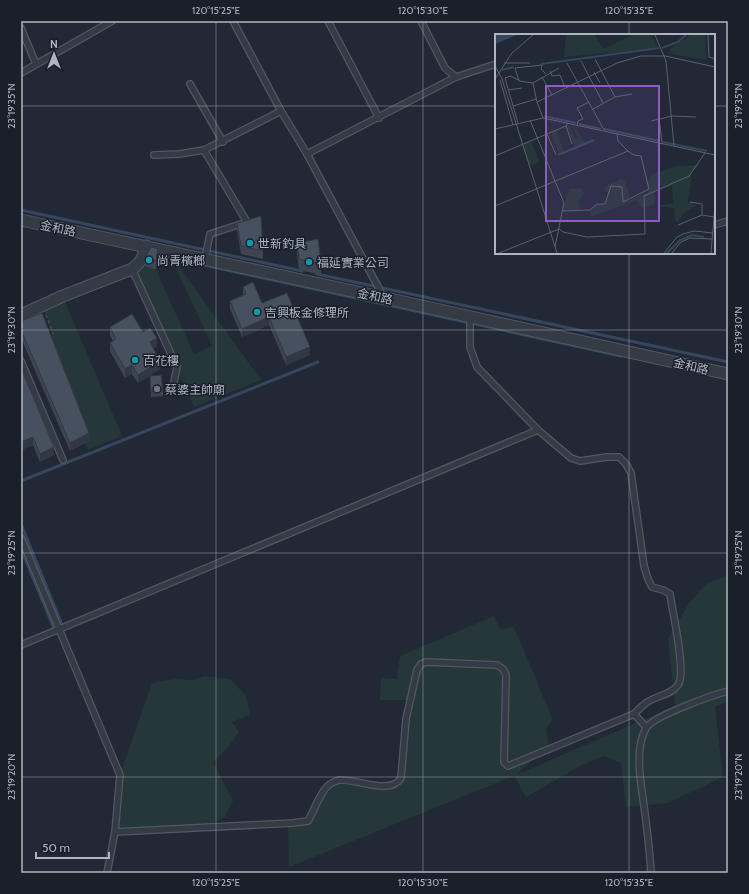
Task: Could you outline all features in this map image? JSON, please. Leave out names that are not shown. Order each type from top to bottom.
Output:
[{"type":"street","name":"金和路","points":[[21,220],[470,316],[728,374]]},
{"type":"street","points":[[21,315],[63,296],[132,269],[139,264],[144,256],[146,246]]},
{"type":"lane","points":[[21,73],[112,21]]},
{"type":"lane","points":[[233,21],[281,111],[307,154],[384,298]]},
{"type":"lane","points":[[328,21],[379,118]]},
{"type":"lane","points":[[421,21],[444,68],[456,78]]},
{"type":"lane","points":[[21,28],[36,64]]},
{"type":"lane","points":[[307,154],[456,78],[495,64]]},
{"type":"lane","points":[[190,84],[223,142]]},
{"type":"lane","points":[[154,155],[179,154],[204,150],[223,142],[281,111]]},
{"type":"lane","points":[[204,150],[247,222],[210,234],[205,259]]},
{"type":"lane","points":[[715,225],[728,221]]},
{"type":"lane","points":[[132,269],[177,367],[173,387]]},
{"type":"lane","points":[[115,832],[308,821],[321,792],[328,785],[339,780],[373,785],[393,786],[398,783],[400,778],[406,720],[417,670],[421,664],[426,662],[497,665],[503,669],[506,675],[504,762],[508,766],[634,714],[646,702],[678,686],[681,679],[678,634],[670,594],[652,587],[648,579],[644,566],[630,473],[626,464],[619,457],[607,457],[580,461],[571,458],[538,430],[477,367],[470,347],[470,316]]},
{"type":"lane","points":[[21,361],[63,460]]},
{"type":"lane","points":[[21,645],[538,430]]},
{"type":"lane","points":[[21,538],[120,775],[115,832],[108,873]]},
{"type":"lane","points":[[652,873],[639,768],[640,750],[646,727],[654,721],[703,698],[728,691]]},
{"type":"lane","points":[[634,714],[646,727]]},
{"type":"path","points":[[42,306],[54,336]]},
{"type":"shaded area","points":[[168,251],[261,380],[194,407],[132,269],[139,264],[156,270],[194,354],[212,346]]},
{"type":"shaded area","points":[[63,297],[122,436],[88,450],[41,342],[54,335],[42,306]]},
{"type":"shaded area","points":[[728,575],[728,701],[715,707],[723,777],[668,803],[626,807],[621,763],[604,756],[578,767],[526,797],[514,776],[289,867],[288,826],[308,821],[315,808],[339,780],[398,783],[408,700],[380,700],[381,678],[397,679],[400,656],[494,616],[500,629],[514,627],[553,720],[546,729],[549,745],[516,775],[675,706],[668,639],[689,603],[707,583]]},
{"type":"shaded area","points":[[204,676],[230,679],[246,696],[250,715],[232,722],[239,732],[226,750],[213,762],[233,801],[225,817],[205,828],[115,832],[120,775],[152,683],[175,679],[194,680]]},
{"type":"building","name":"世新釣具","points":[[261,216],[263,251],[241,246],[237,223]]},
{"type":"building","points":[[318,239],[321,264],[299,259],[297,243]]},
{"type":"building","points":[[151,247],[158,249],[156,261],[145,258]]},
{"type":"building","points":[[253,282],[262,303],[287,293],[310,347],[286,357],[269,317],[242,329],[230,301],[246,294],[243,287]]},
{"type":"building","points":[[42,313],[89,433],[70,443],[21,330],[21,321]]},
{"type":"building","name":"百花樓","points":[[132,314],[143,332],[150,328],[157,338],[150,342],[160,361],[138,375],[132,365],[125,369],[110,343],[116,339],[110,327]]},
{"type":"building","points":[[21,368],[54,447],[40,454],[33,437],[21,442]]},
{"type":"building","points":[[161,375],[163,391],[151,392],[150,376]]},
{"type":"waterway","points":[[21,210],[302,271]]},
{"type":"waterway","points":[[181,260],[621,356]]},
{"type":"waterway","points":[[317,274],[728,362]]},
{"type":"waterway","points":[[21,481],[318,362]]},
{"type":"waterway","points":[[21,524],[63,627]]},
{"type":"waterway","points":[[21,549],[55,631]]},
{"type":"place","name":"世新釣具","points":[[250,243]]},
{"type":"place","name":"尚青檳榔","points":[[149,260]]},
{"type":"place","name":"福延實業公司","points":[[309,262]]},
{"type":"place","name":"吉興板金修理所","points":[[257,312]]},
{"type":"place","name":"百花樓","points":[[135,360]]},
{"type":"place","name":"蔡婆主帥廟","points":[[157,389]]}]
